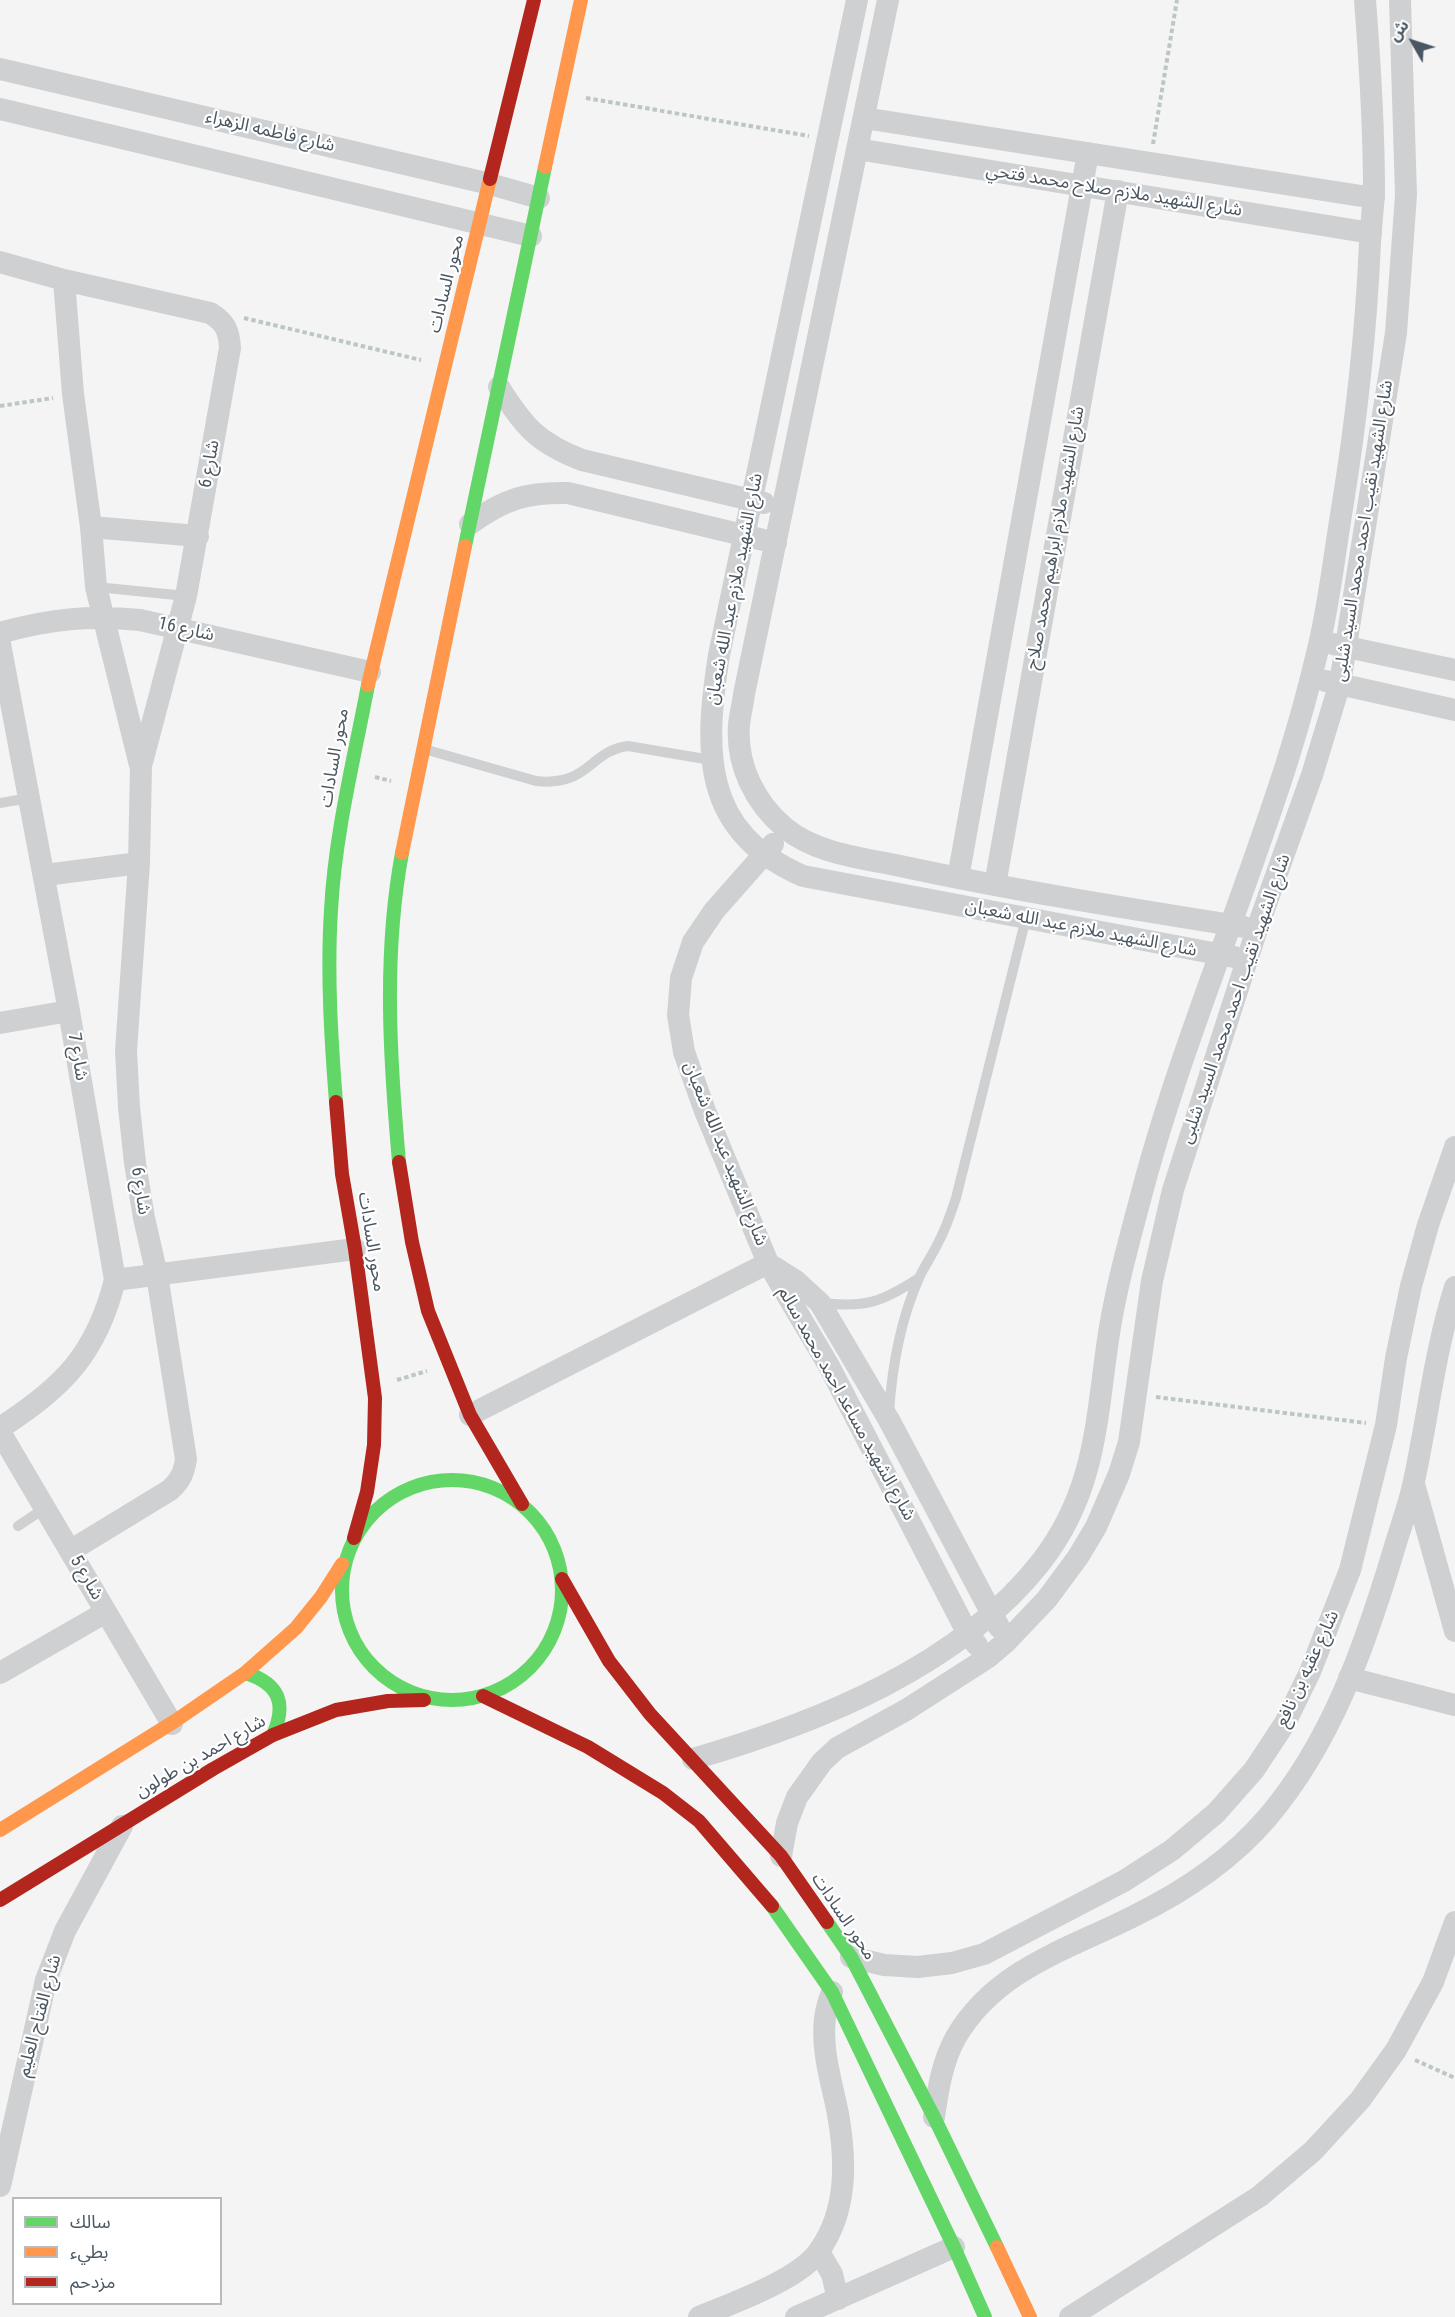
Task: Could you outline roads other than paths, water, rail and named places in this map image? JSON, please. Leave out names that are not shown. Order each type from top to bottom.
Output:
[{"type":"street","name":"محور السادات","points":[[354,1538],[367,1492],[374,1445],[373,1388],[355,1249],[342,1174],[333,1060],[330,970],[337,849],[370,672],[534,0]]},
{"type":"street","points":[[483,1696],[511,1683],[534,1663],[551,1638],[560,1609],[562,1579],[555,1551],[542,1525],[522,1504],[470,1415],[428,1311],[412,1242],[399,1166],[390,1063],[390,977],[398,875],[414,786],[581,0]]},
{"type":"street","name":"شارع الشهيد ملازم عبد الله شعبان","points":[[857,0],[743,536],[711,704],[711,760],[719,796],[737,828],[764,855],[803,876],[1248,959]]},
{"type":"street","name":"شارع الشهيد ملازم عبد الله شعبان","points":[[888,0],[739,724],[739,746],[744,770],[754,792],[768,813],[786,829],[807,842],[832,851],[995,885],[1257,929]]},
{"type":"street","name":"شارع الشهيد نقيب احمد محمد السيد شلبى","points":[[693,1759],[761,1738],[836,1708],[881,1686],[968,1634],[993,1614],[1041,1562],[1074,1510],[1092,1452],[1110,1327],[1124,1262],[1170,1094],[1221,955],[1287,761],[1320,642],[1354,433],[1366,328],[1374,198],[1372,90],[1365,0]]},
{"type":"street","name":"شارع الشهيد نقيب احمد محمد السيد شلبى","points":[[781,1856],[787,1823],[797,1797],[822,1762],[837,1748],[906,1710],[987,1658],[1007,1641],[1047,1599],[1078,1557],[1110,1499],[1129,1442],[1152,1281],[1173,1190],[1257,929],[1312,775],[1340,683],[1396,333],[1406,195],[1400,0]]},
{"type":"street","name":"شارع فاطمه الزهراء","points":[[0,69],[490,184],[539,198]]},
{"type":"street","points":[[0,109],[531,236]]},
{"type":"street","name":"شارع الشهيد ملازم صلاح محمد فتحي","points":[[864,118],[1374,198]]},
{"type":"street","name":"شارع الشهيد ملازم صلاح محمد فتحي","points":[[857,149],[1371,233]]},
{"type":"street","name":"شارع الشهيد ملازم ابراهيم محمد صلاح","points":[[958,878],[1088,153]]},
{"type":"street","name":"شارع الشهيد ملازم ابراهيم محمد صلاح","points":[[995,885],[1118,191]]},
{"type":"street","points":[[0,262],[64,280]]},
{"type":"street","name":"شارع 6","points":[[70,1551],[170,1490],[179,1482],[184,1472],[186,1459],[157,1275],[144,1218],[135,1162],[126,1051],[139,863],[141,766],[186,596],[230,348],[229,333],[222,320],[210,312],[64,280],[73,394],[91,528],[96,588],[141,766]]},
{"type":"street","points":[[499,387],[515,413],[533,434],[556,450],[582,460],[783,507]]},
{"type":"street","points":[[470,524],[492,508],[516,497],[542,492],[568,493],[776,543]]},
{"type":"street","points":[[91,528],[198,536]]},
{"type":"street","name":"شارع 16","points":[[0,633],[67,618],[102,616],[140,620],[370,672]]},
{"type":"street","points":[[1320,642],[1455,670]]},
{"type":"street","name":"شارع 7","points":[[0,645],[4,683],[45,875],[115,1280],[108,1311],[95,1339],[78,1365],[56,1387],[0,1430]]},
{"type":"street","points":[[1310,678],[1455,710]]},
{"type":"street","name":"شارع الشهيد عبد الله شعبان","points":[[768,1263],[705,1111],[684,1052],[678,1015],[681,978],[693,942],[714,911],[786,829]]},
{"type":"street","points":[[45,875],[139,863]]},
{"type":"street","points":[[0,1023],[69,1011]]},
{"type":"street","name":"شارع عقبه بن نافع","points":[[851,1957],[884,1965],[918,1967],[952,1963],[984,1954],[1124,1881],[1172,1850],[1216,1813],[1254,1770],[1279,1732],[1310,1671],[1350,1570],[1386,1425],[1396,1358],[1411,1286],[1428,1225],[1455,1147]]},
{"type":"street","points":[[115,1280],[355,1249]]},
{"type":"street","points":[[470,1415],[768,1263]]},
{"type":"street","name":"شارع الشهيد مساعد احمد محمد سالم","points":[[768,1263],[795,1281],[820,1303],[889,1420],[1007,1641]]},
{"type":"street","name":"شارع الشهيد مساعد احمد محمد سالم","points":[[768,1263],[829,1366],[968,1634],[987,1658]]},
{"type":"street","name":"شارع عقبه بن نافع","points":[[934,2117],[940,2076],[956,2038],[980,2005],[1010,1977],[1183,1890],[1227,1857],[1266,1819],[1300,1776],[1327,1728],[1349,1678],[1382,1588],[1414,1484],[1436,1362],[1455,1287]]},
{"type":"street","name":"شارع 5","points":[[0,1430],[172,1724]]},
{"type":"street","points":[[0,1830],[172,1724],[246,1673],[279,1645],[304,1619],[327,1589],[346,1558],[354,1538],[378,1507],[412,1487],[450,1479],[488,1485],[522,1504]]},
{"type":"street","points":[[1414,1484],[1455,1631]]},
{"type":"street","points":[[346,1558],[341,1596],[350,1634],[372,1666],[403,1689],[440,1700]]},
{"type":"street","name":"محور السادات","points":[[562,1579],[609,1661],[650,1714],[781,1856],[851,1957],[934,2117],[1030,2317]]},
{"type":"street","points":[[0,1673],[106,1612]]},
{"type":"street","points":[[246,1673],[268,1682],[280,1702],[279,1724],[273,1735]]},
{"type":"street","points":[[1349,1678],[1455,1705]]},
{"type":"street","points":[[483,1696],[545,1722],[605,1756],[688,1811],[733,1858],[781,1916],[832,1992],[985,2317]]},
{"type":"street","name":"شارع احمد بن طولون","points":[[0,1900],[273,1735],[336,1710],[388,1701],[462,1700],[483,1696]]},
{"type":"street","name":"شارع الفتاح العليم","points":[[0,2186],[46,1980],[65,1931],[123,1824]]},
{"type":"street","points":[[1070,2317],[1260,2196],[1321,2143],[1360,2100],[1396,2050],[1433,1982],[1455,1922]]},
{"type":"street","points":[[699,2317],[779,2282],[799,2269],[819,2252],[834,2223],[844,2187],[844,2150],[824,2040],[825,2018],[832,1992]]},
{"type":"street","points":[[796,2317],[954,2247]]},
{"type":"street","points":[[819,2252],[832,2274],[838,2299]]},
{"type":"lane","points":[[96,588],[186,596]]},
{"type":"lane","points":[[422,749],[536,781],[552,783],[567,780],[582,773],[606,752],[617,747],[628,746],[711,760]]},
{"type":"lane","points":[[0,803],[30,798]]},
{"type":"lane","points":[[889,1420],[891,1383],[906,1312],[940,1239],[956,1198],[1026,918]]},
{"type":"lane","points":[[820,1303],[851,1306],[876,1302],[920,1278]]},
{"type":"lane","points":[[18,1526],[45,1508]]}]
